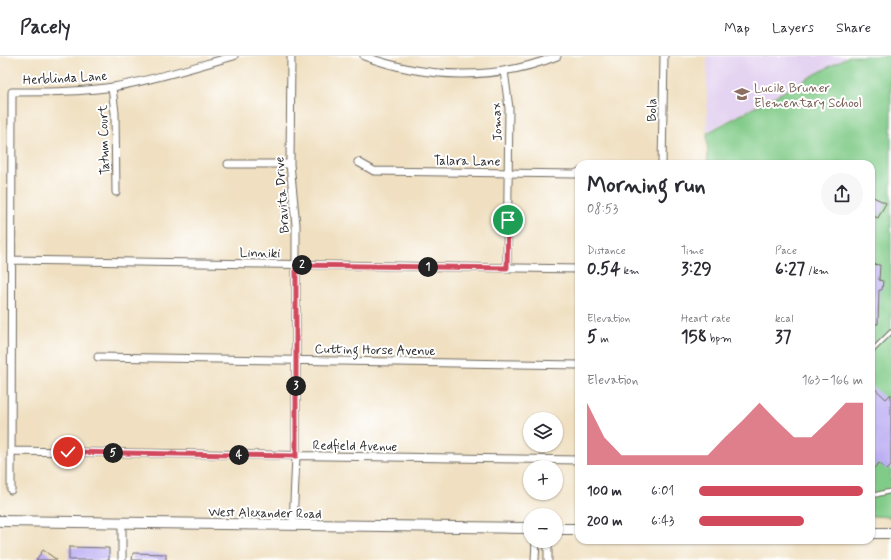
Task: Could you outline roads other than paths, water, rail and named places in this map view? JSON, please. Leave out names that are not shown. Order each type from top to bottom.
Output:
[{"type":"main road","name":"West Alexander Road","points":[[0,521],[523,528]]},
{"type":"main road","points":[[563,529],[575,529]]},
{"type":"main road","points":[[875,533],[891,533]]},
{"type":"street","name":"Herblinda Lane","points":[[12,260],[12,92],[75,91],[112,87],[234,56]]},
{"type":"street","name":"Bravita Drive","points":[[290,56],[290,164],[296,225],[296,456],[293,525]]},
{"type":"street","points":[[364,56],[386,64],[423,72],[451,74],[504,71],[548,60],[557,56]]},
{"type":"street","name":"Bola","points":[[662,160],[664,56]]},
{"type":"street","name":"Jomax","points":[[504,71],[509,108],[507,268]]},
{"type":"street","name":"Tatum Court","points":[[112,87],[116,113],[116,192]]},
{"type":"street","name":"Talara Lane","points":[[358,162],[374,171],[575,174]]},
{"type":"street","points":[[228,164],[290,164]]},
{"type":"street","points":[[12,260],[12,490]]},
{"type":"street","name":"Linniki","points":[[12,260],[575,270]]},
{"type":"street","name":"Cutting Horse Avenue","points":[[98,357],[575,365]]},
{"type":"street","name":"Redfield Avenue","points":[[12,451],[575,460]]},
{"type":"street","points":[[122,523],[122,560]]},
{"type":"street","points":[[535,560],[536,548]]},
{"type":"street","points":[[548,548],[548,560]]},
{"type":"lane","points":[[875,348],[891,332]]},
{"type":"lane","points":[[875,495],[891,491]]},
{"type":"place","name":"Lucile Bruner Elementary School","points":[[742,94]]}]
